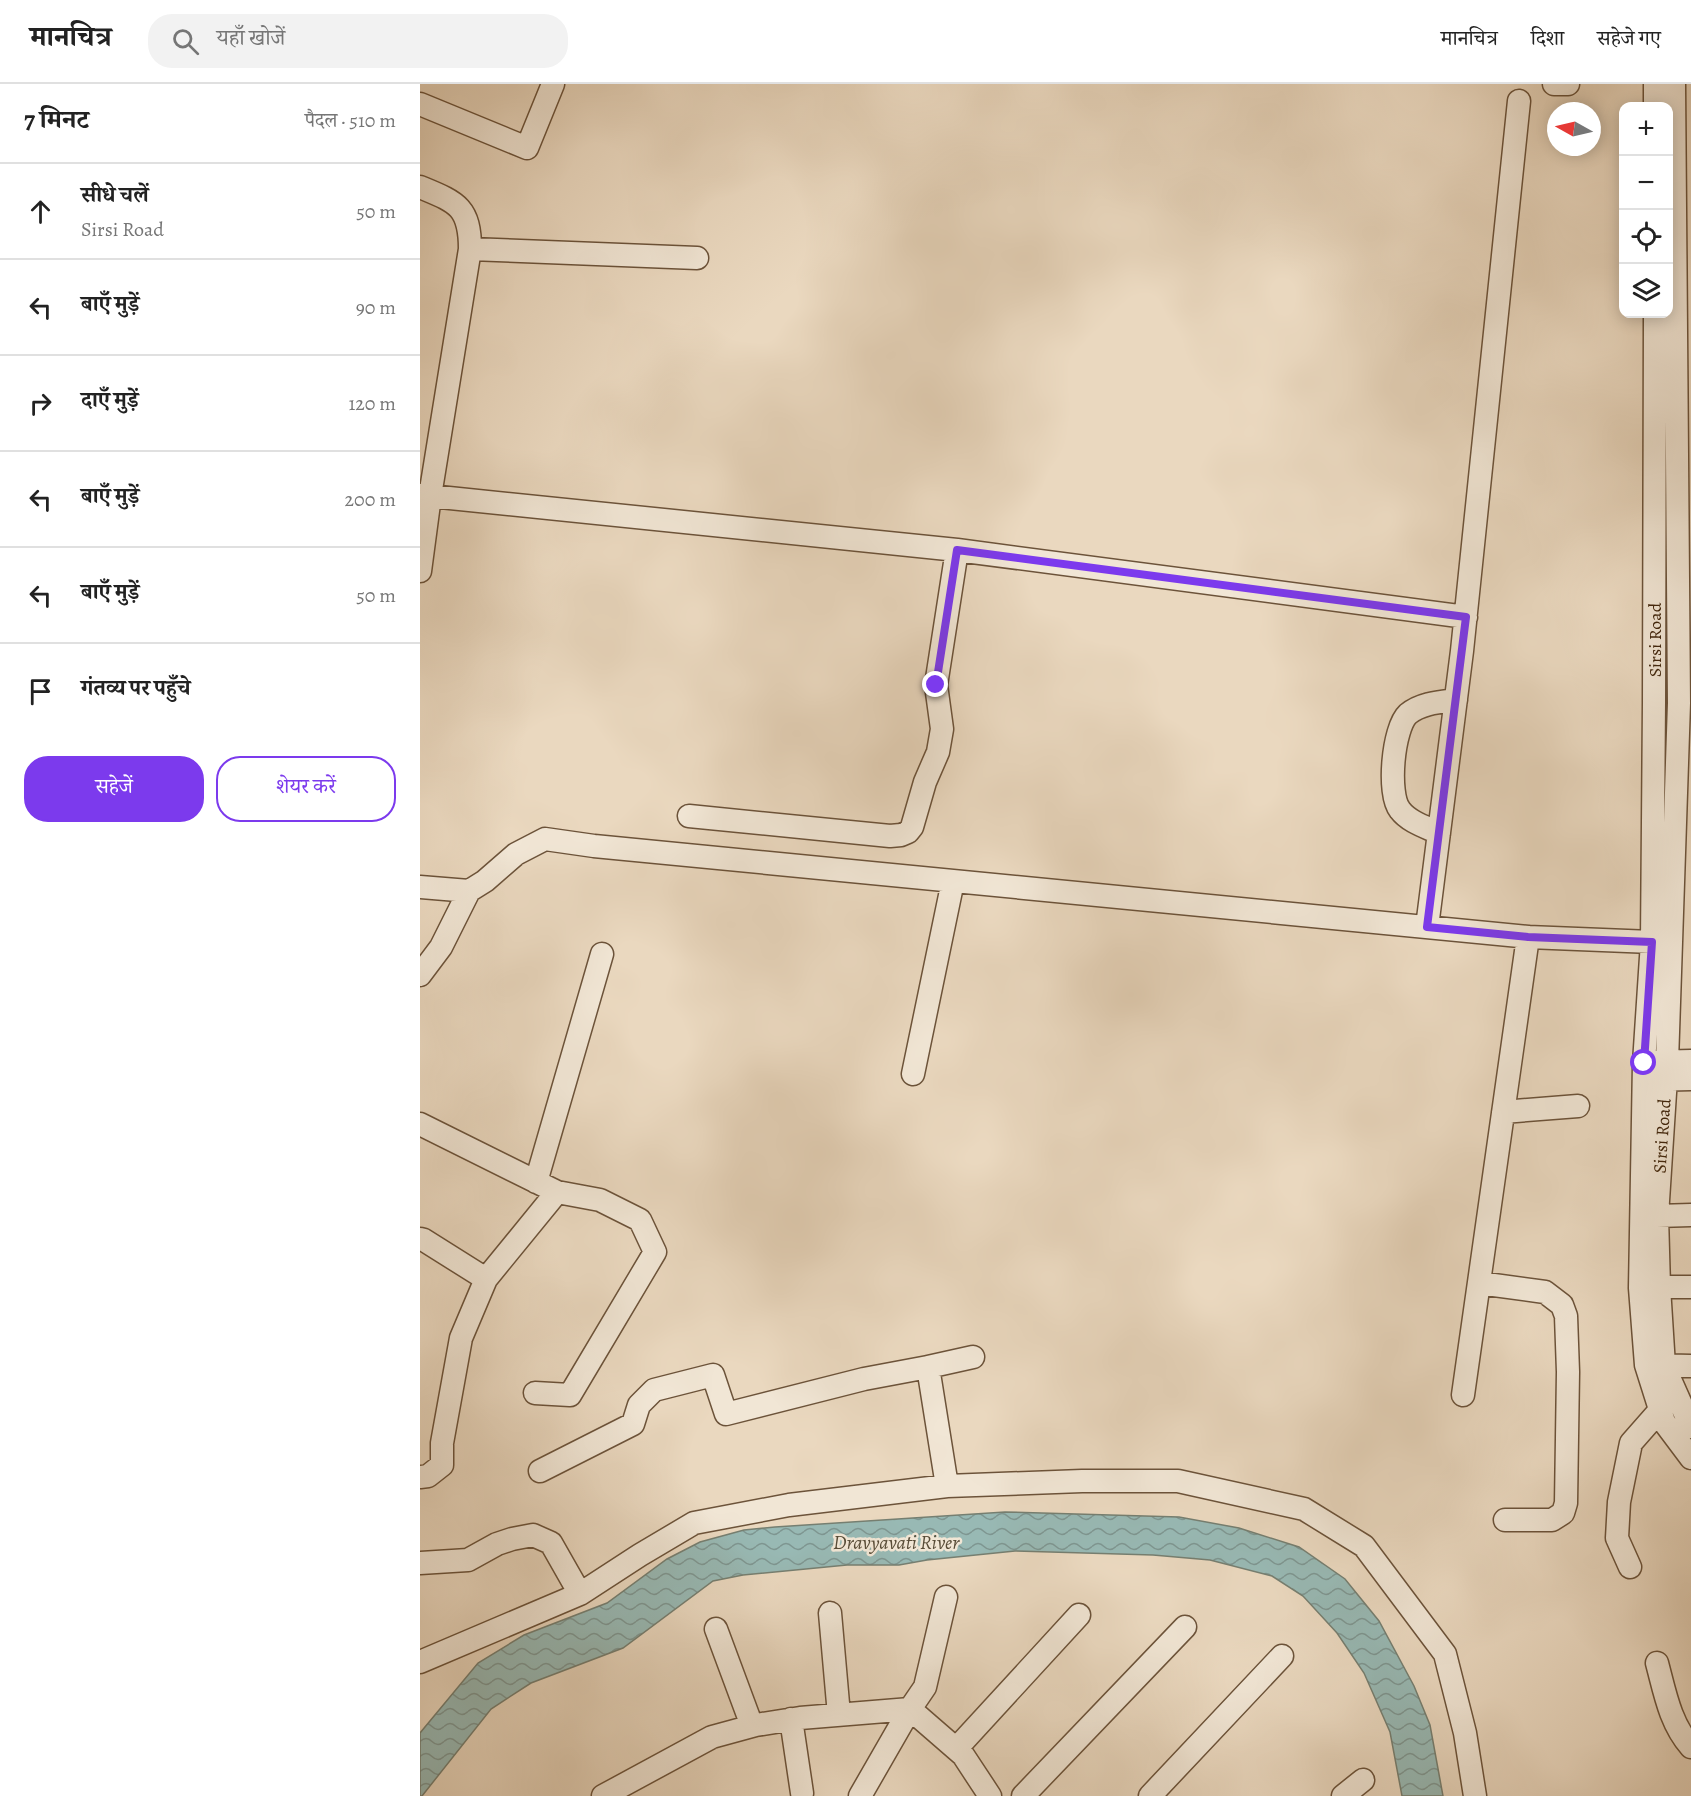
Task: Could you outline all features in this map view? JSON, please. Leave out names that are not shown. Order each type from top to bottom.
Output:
[{"type":"street","points":[[427,84],[420,104],[527,148],[553,84]]},
{"type":"street","points":[[1554,84],[1568,84]]},
{"type":"street","points":[[1655,84],[1655,102]]},
{"type":"street","name":"Sirsi Road","points":[[1674,84],[1678,147],[1685,443],[1685,703],[1681,921],[1655,1071],[1640,1288],[1655,1365],[1660,1410],[1664,1422],[1691,1458]]},
{"type":"street","points":[[1427,927],[1466,617],[1520,101]]},
{"type":"street","points":[[420,187],[448,199],[462,210],[470,235],[470,249],[425,496],[420,571]]},
{"type":"street","points":[[470,249],[697,258]]},
{"type":"street","name":"Sirsi Road","points":[[1655,318],[1652,942],[1659,1287],[1655,1365],[1691,1426]]},
{"type":"street","points":[[425,496],[957,550],[1466,617]]},
{"type":"street","points":[[689,816],[890,836],[908,832],[916,820],[925,782],[938,752],[942,729],[936,685],[957,550]]},
{"type":"street","points":[[1439,833],[1409,819],[1395,803],[1394,762],[1398,731],[1409,713],[1429,704],[1456,700]]},
{"type":"street","points":[[1654,703],[1685,703]]},
{"type":"street","points":[[420,975],[441,947],[469,891],[516,854],[545,839],[594,846],[1528,937],[1652,942]]},
{"type":"street","points":[[913,1074],[953,881]]},
{"type":"street","points":[[420,887],[469,891]]},
{"type":"street","points":[[1463,1395],[1528,937]]},
{"type":"street","points":[[536,1182],[602,954]]},
{"type":"street","points":[[1655,1071],[1691,1061]]},
{"type":"street","points":[[1655,1071],[1691,1078]]},
{"type":"street","points":[[1503,1112],[1578,1106]]},
{"type":"street","points":[[420,1124],[557,1192],[600,1200],[640,1220],[654,1252],[570,1395],[535,1393]]},
{"type":"street","points":[[420,1477],[428,1476],[442,1465],[442,1443],[460,1338],[486,1279],[557,1192]]},
{"type":"street","points":[[1657,1216],[1691,1215]]},
{"type":"street","points":[[420,1239],[486,1279]]},
{"type":"street","points":[[1479,1283],[1545,1292],[1562,1305],[1566,1316],[1568,1372],[1566,1503],[1563,1513],[1552,1520],[1505,1520]]},
{"type":"street","points":[[1659,1287],[1691,1287]]},
{"type":"street","points":[[540,1471],[633,1424],[639,1405],[654,1390],[713,1375],[726,1414],[864,1379],[973,1357]]},
{"type":"street","points":[[1655,1365],[1691,1366]]},
{"type":"street","points":[[928,1367],[948,1486]]},
{"type":"street","points":[[1630,1567],[1617,1538],[1619,1502],[1631,1443],[1660,1410]]},
{"type":"street","points":[[420,1662],[580,1594],[694,1523],[789,1505],[948,1486],[1082,1481],[1178,1481],[1304,1509],[1365,1546],[1445,1654],[1465,1733],[1475,1796]]},
{"type":"street","points":[[420,1563],[468,1560],[497,1544],[533,1535],[551,1543],[580,1594]]},
{"type":"street","points":[[861,1796],[925,1687],[946,1597]]},
{"type":"street","points":[[830,1614],[839,1715]]},
{"type":"street","points":[[956,1749],[1079,1615]]},
{"type":"street","points":[[1023,1796],[1185,1627]]},
{"type":"street","points":[[716,1629],[752,1726]]},
{"type":"street","points":[[1150,1796],[1282,1656]]},
{"type":"street","points":[[1658,1663],[1669,1710],[1680,1734],[1691,1747]]},
{"type":"street","points":[[603,1796],[712,1737],[752,1726],[791,1719],[910,1709],[963,1755],[990,1796]]},
{"type":"street","points":[[791,1719],[802,1793]]},
{"type":"street","points":[[1343,1796],[1363,1780]]},
{"type":"water","name":"Dravyavati River","points":[[1005,1512],[1179,1517],[1239,1528],[1299,1547],[1345,1579],[1379,1621],[1414,1686],[1430,1725],[1443,1796],[1402,1796],[1390,1732],[1364,1673],[1337,1633],[1303,1596],[1272,1576],[1210,1560],[1153,1555],[1015,1551],[899,1565],[847,1565],[743,1575],[713,1581],[623,1648],[531,1683],[491,1709],[420,1796],[420,1733],[478,1663],[524,1635],[607,1603],[667,1559],[700,1542],[744,1530]]},
{"type":"route","points":[[936,685],[957,550],[1466,617],[1427,927],[1528,937],[1652,942],[1644,1063]]}]
